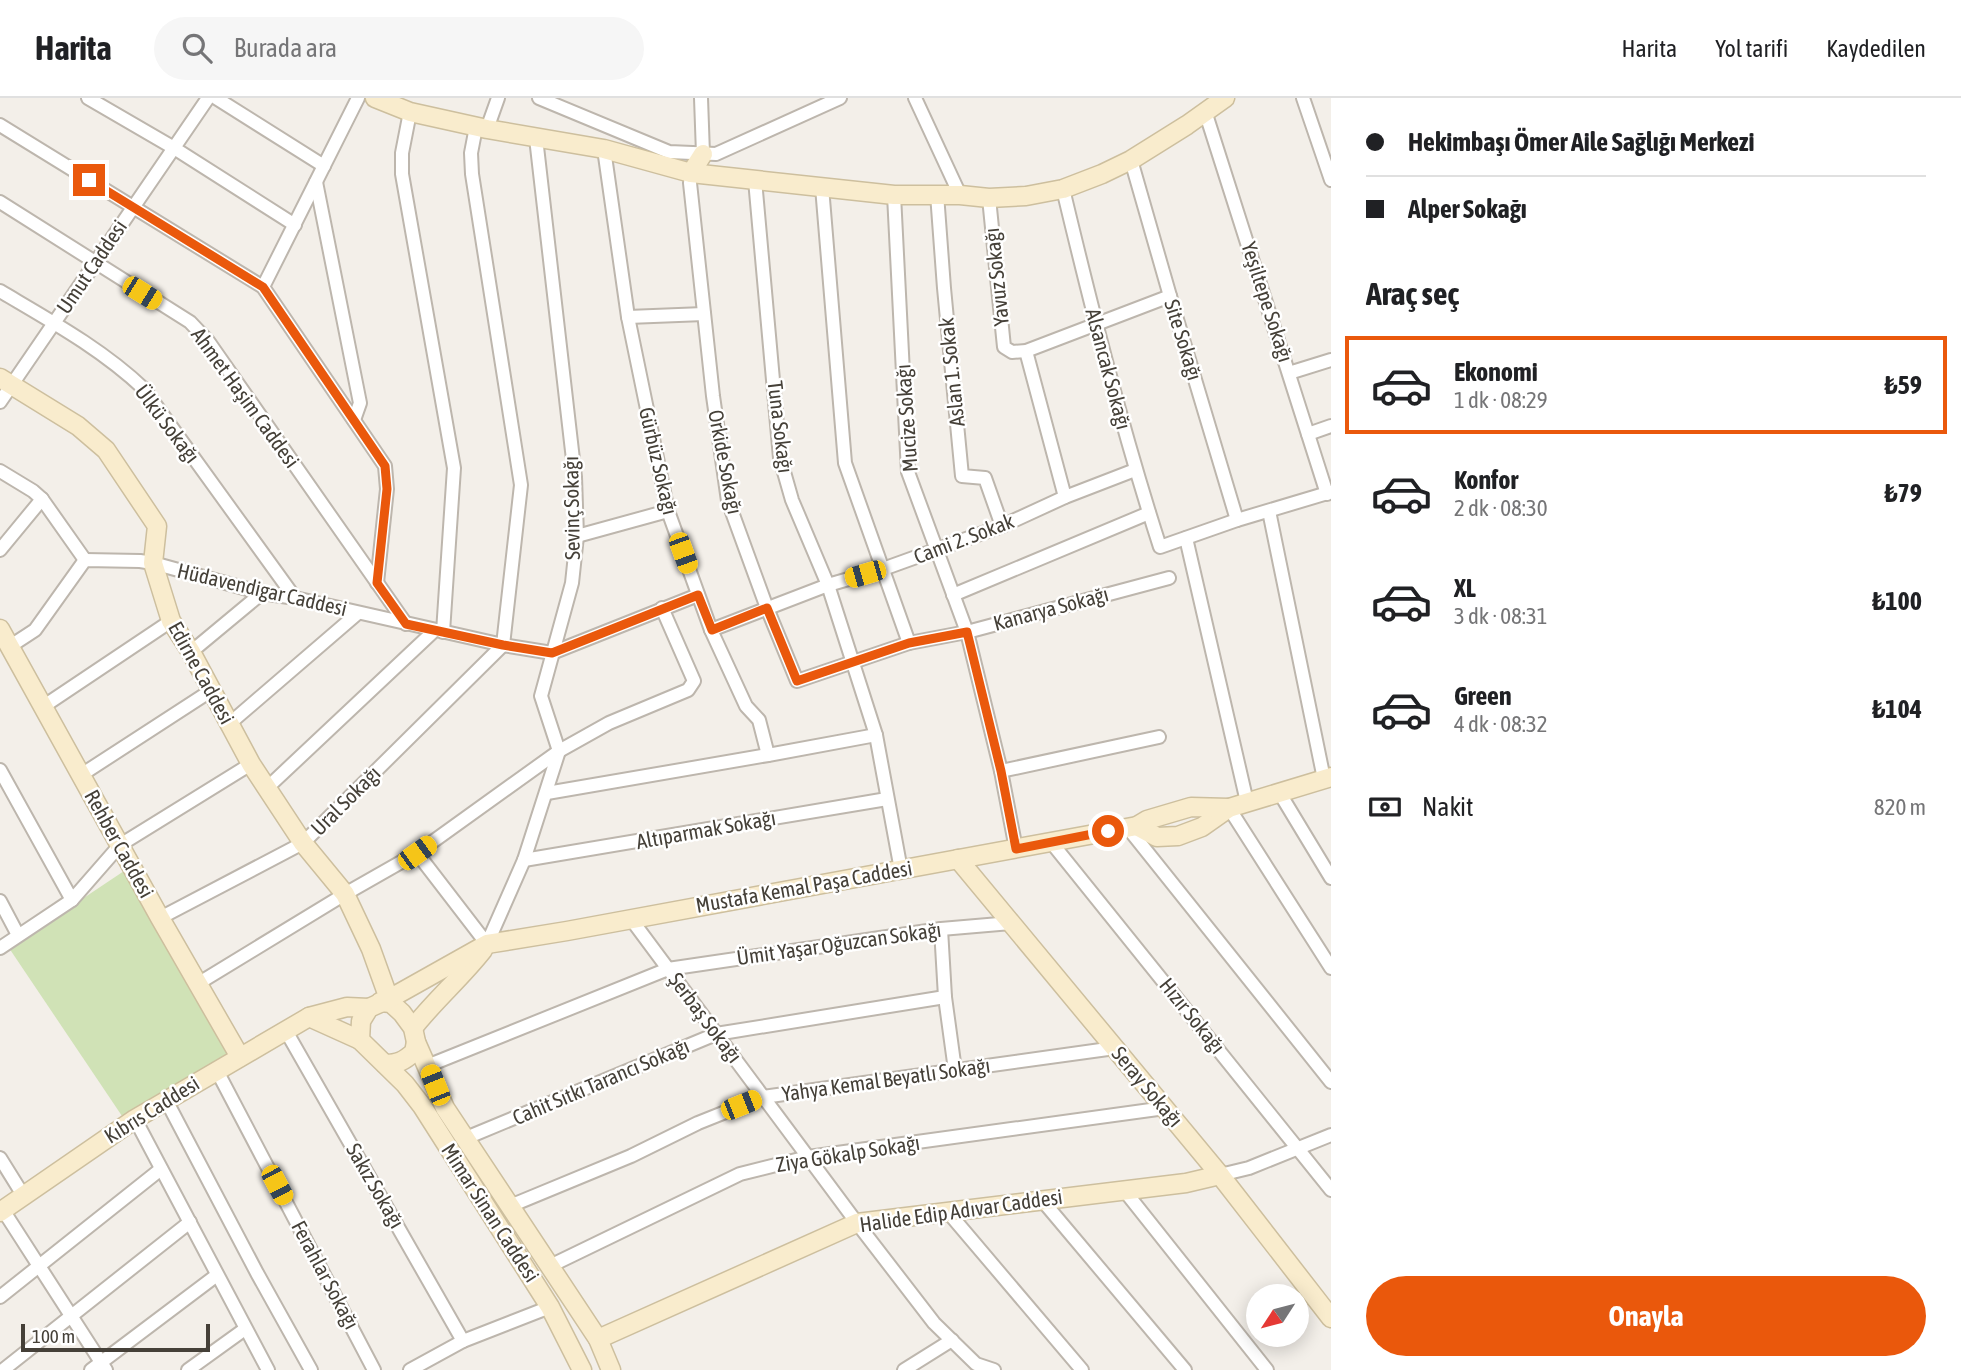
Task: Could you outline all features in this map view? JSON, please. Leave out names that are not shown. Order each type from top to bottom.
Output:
[{"type":"main road","points":[[375,98],[410,111],[481,128],[604,149],[691,173],[894,195],[937,194],[989,198],[1063,190],[1102,174],[1131,160],[1225,98]]},
{"type":"main road","points":[[691,173],[703,154]]},
{"type":"main road","name":"Edirne Caddesi","points":[[6,381],[78,426],[106,450],[157,526],[153,563],[171,621],[191,652],[251,764],[303,843],[345,894],[371,949],[380,1003]]},
{"type":"main road","name":"Rehber Caddesi","points":[[0,629],[240,1057]]},
{"type":"main road","points":[[1132,827],[1157,837],[1178,836],[1202,827],[1229,808],[1328,778]]},
{"type":"main road","name":"Mustafa Kemal Paşa Caddesi","points":[[380,1003],[487,944],[1132,827],[1192,807],[1229,808]]},
{"type":"main road","name":"Seray Sokağı","points":[[958,859],[1220,1175],[1331,1318]]},
{"type":"main road","points":[[309,1017],[360,1040],[385,1064],[403,1062],[414,1052],[414,1035],[428,1009],[468,969],[487,944]]},
{"type":"main road","points":[[360,1040],[361,1021],[380,1003],[391,1003],[402,1013],[414,1035]]},
{"type":"main road","name":"Kıbrıs Caddesi","points":[[1,1211],[135,1119],[216,1069],[309,1017],[347,1007],[380,1003]]},
{"type":"main road","name":"Mimar Sinan Caddesi","points":[[414,1035],[445,1108],[598,1339],[611,1370]]},
{"type":"main road","name":"Mimar Sinan Caddesi","points":[[385,1064],[422,1106],[550,1307],[576,1368]]},
{"type":"main road","name":"Halide Edip Adıvar Caddesi","points":[[598,1339],[857,1223],[1186,1183],[1220,1175]]},
{"type":"street","points":[[89,98],[295,225]]},
{"type":"street","name":"Umut Caddesi","points":[[0,402],[6,381],[54,323],[208,98]]},
{"type":"street","points":[[216,98],[324,166]]},
{"type":"street","points":[[263,287],[358,98]]},
{"type":"street","points":[[498,98],[471,153],[472,174],[521,485],[503,645]]},
{"type":"street","points":[[539,98],[669,152],[703,154],[716,154],[840,98]]},
{"type":"street","points":[[701,98],[703,154]]},
{"type":"street","points":[[915,98],[960,195]]},
{"type":"street","points":[[1303,98],[1331,180]]},
{"type":"street","points":[[267,788],[439,631],[454,468],[402,174],[402,153],[410,111]]},
{"type":"street","name":"Yeşiltepe Sokağı","points":[[1205,111],[1329,493]]},
{"type":"street","points":[[0,125],[263,287],[385,466],[387,489],[377,583]]},
{"type":"street","name":"Sevinç Sokağı","points":[[536,138],[575,477],[577,536],[572,583],[541,695],[559,751]]},
{"type":"street","name":"Gürbüz Sokağı","points":[[604,149],[628,317],[668,511],[712,630],[746,706],[759,720],[768,755]]},
{"type":"street","name":"Site Sokağı","points":[[1131,160],[1237,520]]},
{"type":"street","name":"Orkide Sokağı","points":[[691,173],[713,396],[728,501],[797,681],[853,663]]},
{"type":"street","name":"Tuna Sokağı","points":[[755,180],[780,458],[792,500],[828,585],[876,735],[901,870]]},
{"type":"street","points":[[316,181],[360,403],[354,420]]},
{"type":"street","points":[[822,187],[845,463],[909,643]]},
{"type":"street","name":"Alsancak Sokağı","points":[[1063,190],[1095,323],[1135,470],[1160,547],[1186,538]]},
{"type":"street","name":"Aslan 1. Sokak","points":[[937,194],[962,476],[985,478],[1002,526]]},
{"type":"street","name":"Mucize Sokağı","points":[[894,195],[908,472],[967,632],[1001,771],[1016,849]]},
{"type":"street","name":"Yavuz Sokağı","points":[[989,198],[1004,347],[1012,352],[1026,351],[1170,296]]},
{"type":"street","name":"Ahmet Haşim Caddesi","points":[[0,202],[190,322],[208,341],[406,624]]},
{"type":"street","name":"Ülkü Sokağı","points":[[0,290],[122,369],[144,389],[295,598]]},
{"type":"street","points":[[628,317],[704,314]]},
{"type":"street","points":[[1026,351],[1065,498]]},
{"type":"street","points":[[1289,373],[1331,360]]},
{"type":"street","points":[[1308,434],[1331,426]]},
{"type":"street","name":"Cami 2. Sokak","points":[[712,630],[828,585],[936,551],[1135,470]]},
{"type":"street","points":[[0,471],[42,499],[85,560],[35,630],[9,646]]},
{"type":"street","points":[[1247,802],[1186,538],[1329,493]]},
{"type":"street","points":[[0,550],[42,499]]},
{"type":"street","points":[[1269,510],[1328,778]]},
{"type":"street","points":[[577,536],[668,511]]},
{"type":"street","points":[[953,595],[1149,513]]},
{"type":"street","name":"Hüdavendigar Caddesi","points":[[85,560],[153,563],[262,593],[552,653]]},
{"type":"street","name":"Kanarya Sokağı","points":[[853,663],[909,643],[967,632],[1169,578]]},
{"type":"street","points":[[191,652],[262,593]]},
{"type":"street","points":[[552,653],[698,595]]},
{"type":"street","points":[[199,983],[417,853],[559,751],[609,723],[688,690],[694,681],[663,608]]},
{"type":"street","points":[[229,724],[358,612]]},
{"type":"street","points":[[44,706],[171,621]]},
{"type":"street","name":"Ural Sokağı","points":[[160,918],[303,843],[503,645]]},
{"type":"street","points":[[81,775],[212,690]]},
{"type":"street","points":[[547,793],[876,735]]},
{"type":"street","points":[[1001,771],[1159,737]]},
{"type":"street","points":[[417,853],[487,944],[524,860],[559,751]]},
{"type":"street","points":[[0,948],[72,900],[120,845],[251,764]]},
{"type":"street","points":[[0,770],[72,900]]},
{"type":"street","points":[[1279,792],[1331,878]]},
{"type":"street","name":"Altıparmak Sokağı","points":[[524,860],[887,799]]},
{"type":"street","points":[[1229,808],[1331,968]]},
{"type":"street","points":[[1132,827],[1325,1064],[1331,1082]]},
{"type":"street","name":"Hızır Sokağı","points":[[1051,842],[1331,1190]]},
{"type":"street","points":[[0,901],[18,936]]},
{"type":"street","name":"Şerbaş Sokağı","points":[[631,919],[934,1323],[976,1364],[994,1370]]},
{"type":"street","name":"Ümit Yaşar Oğuzcan Sokağı","points":[[427,1066],[668,969],[942,929],[1011,922]]},
{"type":"street","points":[[942,929],[946,997],[955,1070]]},
{"type":"street","name":"Cahit Sıtkı Tarancı Sokağı","points":[[466,1138],[716,1034],[946,997]]},
{"type":"street","name":"Sakız Sokağı","points":[[286,1031],[463,1341]]},
{"type":"street","name":"Yahya Kemal Beyatlı Sokağı","points":[[510,1206],[763,1097],[1115,1048]]},
{"type":"street","name":"Ferahlar Sokağı","points":[[216,1069],[374,1370]]},
{"type":"street","points":[[166,1100],[311,1370]]},
{"type":"street","name":"Ziya Gökalp Sokağı","points":[[550,1266],[740,1174],[808,1157],[1165,1108]]},
{"type":"street","points":[[135,1119],[268,1370]]},
{"type":"street","points":[[1220,1175],[1249,1168],[1331,1135]]},
{"type":"street","points":[[0,1158],[23,1195]]},
{"type":"street","points":[[0,1297],[161,1169]]},
{"type":"street","points":[[1124,1190],[1267,1370]]},
{"type":"street","points":[[1042,1200],[1185,1370]]},
{"type":"street","points":[[1,1211],[71,1315],[100,1368],[217,1275]]},
{"type":"street","points":[[947,1212],[1082,1370]]},
{"type":"street","points":[[2,1370],[190,1222]]},
{"type":"street","points":[[410,1370],[463,1341],[550,1307]]},
{"type":"street","points":[[188,1370],[245,1329]]},
{"type":"street","points":[[904,1370],[952,1340]]},
{"type":"green space","points":[[127,869],[233,1055],[122,1116],[9,948]]},
{"type":"route","points":[[89,180],[263,287],[385,466],[387,489],[377,583],[406,624],[552,653],[698,595],[712,630],[767,608],[797,681],[909,643],[967,632],[1001,771],[1016,849],[1108,831]]}]
